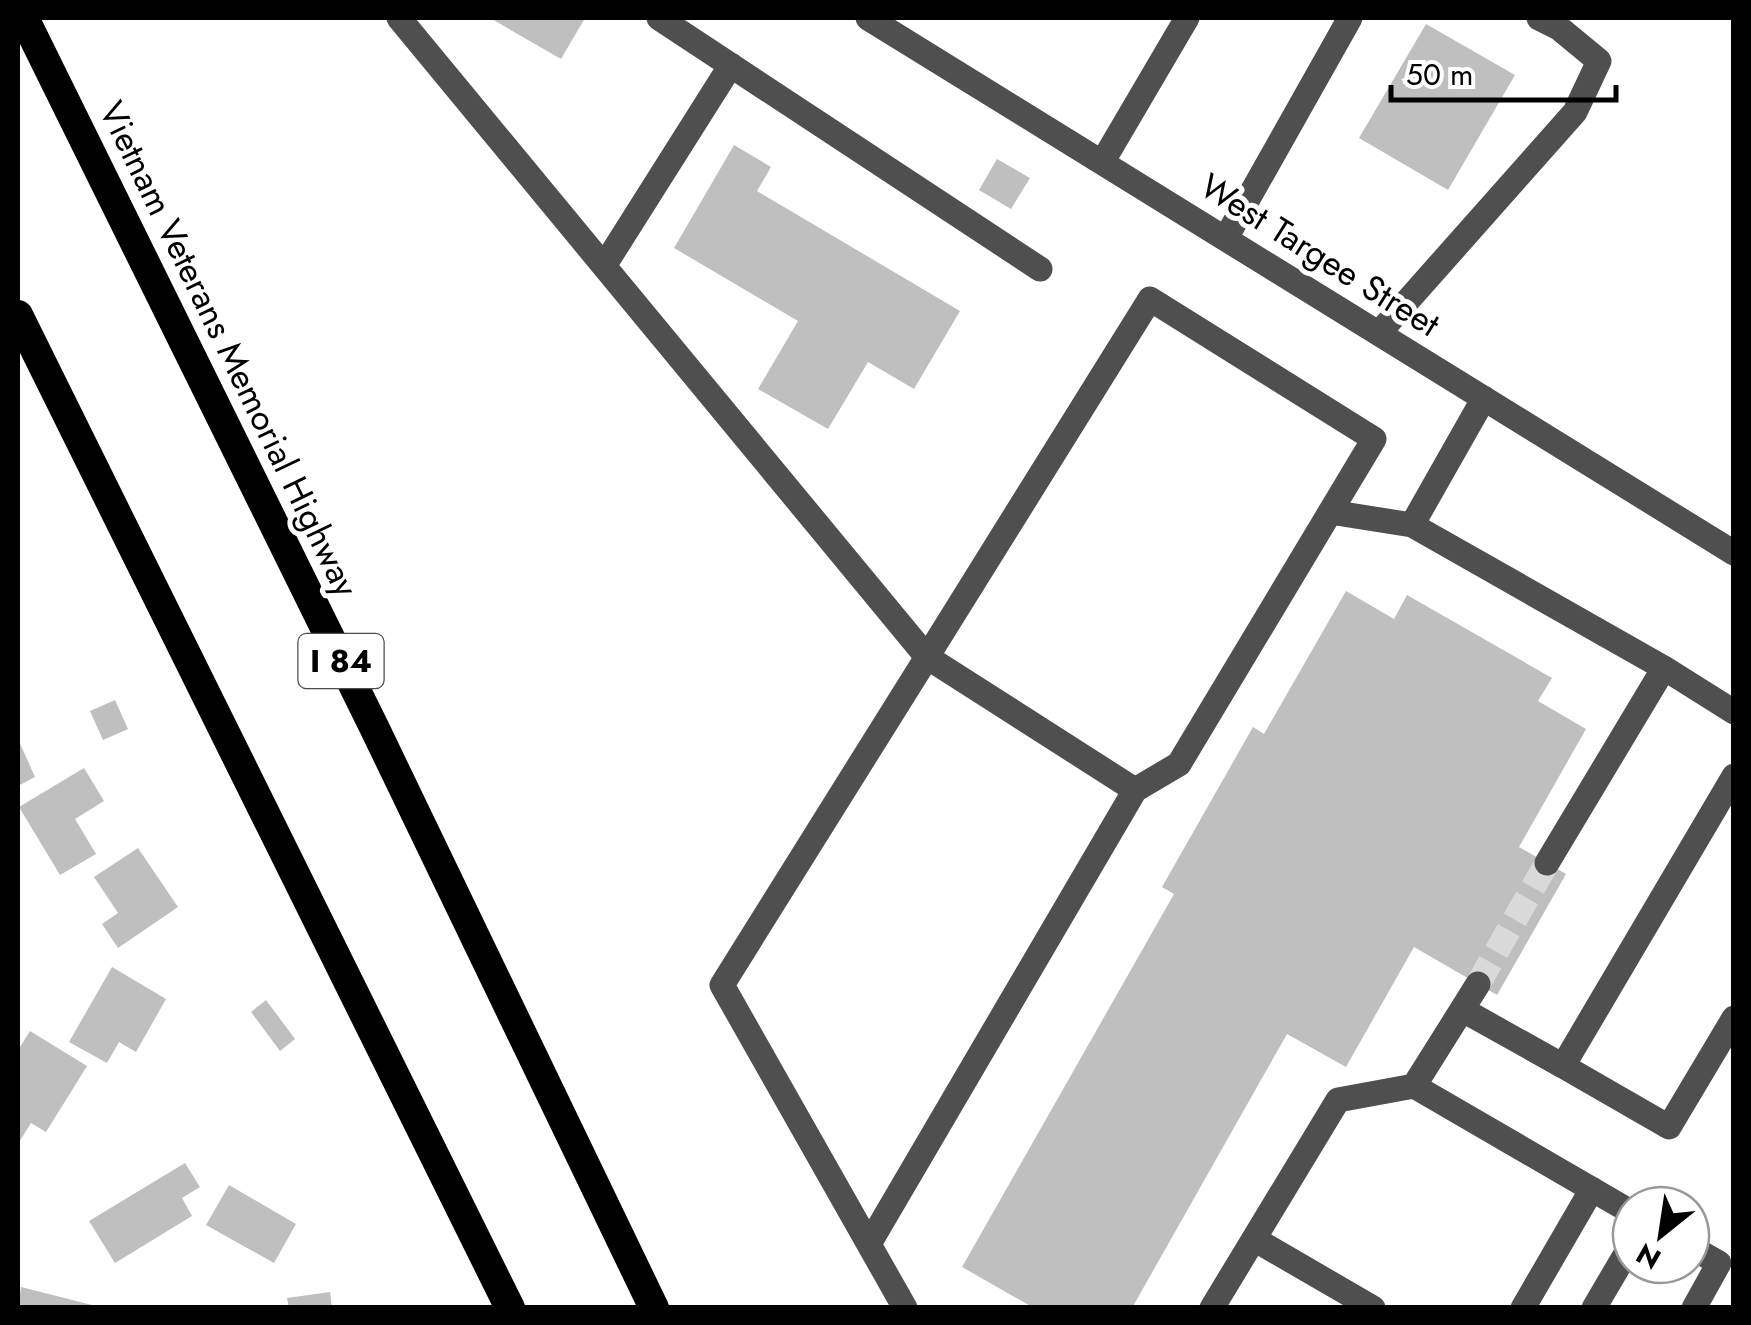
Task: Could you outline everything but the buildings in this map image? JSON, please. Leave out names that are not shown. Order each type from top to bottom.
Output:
[{"type":"highway","name":"Vietnam Veterans Memorial Highway","points":[[24,18],[374,727],[654,1308]]},
{"type":"highway","points":[[18,314],[510,1308]]},
{"type":"street","points":[[398,18],[926,657],[1135,790]]},
{"type":"street","points":[[658,18],[1040,270]]},
{"type":"street","name":"West Targee Street","points":[[868,18],[1734,552]]},
{"type":"street","points":[[1103,161],[1187,18]]},
{"type":"street","points":[[1226,238],[1350,18]]},
{"type":"street","points":[[1379,332],[1576,112],[1599,61],[1559,28],[1538,18]]},
{"type":"street","points":[[604,266],[731,65]]},
{"type":"street","points":[[870,1244],[1135,790],[1179,764],[1374,439],[1150,299],[722,986],[905,1308]]},
{"type":"street","points":[[1412,524],[1484,398]]},
{"type":"street","points":[[1330,512],[1412,524],[1734,712]]},
{"type":"street","points":[[1547,863],[1664,668]]},
{"type":"street","points":[[1563,1066],[1734,776]]},
{"type":"street","points":[[1414,1086],[1478,984]]},
{"type":"street","points":[[1463,1010],[1670,1127],[1734,1018]]},
{"type":"street","points":[[1212,1308],[1338,1100],[1414,1086],[1611,1201]]},
{"type":"street","points":[[1523,1308],[1592,1190]]},
{"type":"street","points":[[1254,1239],[1373,1308]]},
{"type":"street","points":[[1711,1258],[1719,1263],[1711,1277]]},
{"type":"street","points":[[1594,1308],[1611,1279]]},
{"type":"street","points":[[1694,1308],[1707,1285]]},
{"type":"tunnel","points":[[1478,984],[1547,863]]}]
